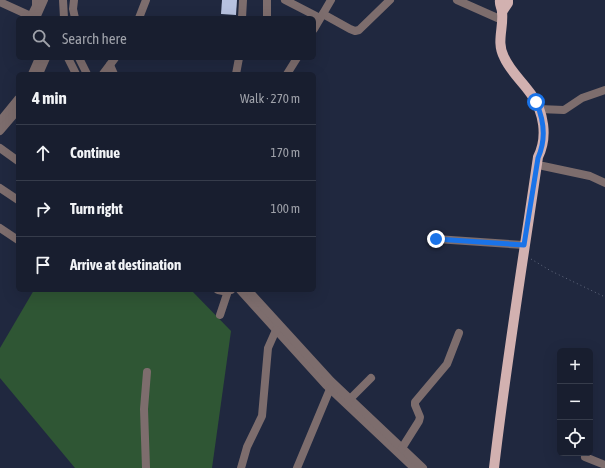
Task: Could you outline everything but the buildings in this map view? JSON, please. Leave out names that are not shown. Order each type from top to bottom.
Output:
[{"type":"main road","points":[[494,468],[502,398],[524,245],[538,158],[541,151],[543,126],[539,109],[531,93],[519,80],[504,58],[500,41],[502,16],[500,0]]},
{"type":"main road","points":[[502,16],[508,0]]},
{"type":"main road","points":[[500,468],[527,257],[544,159],[541,151]]},
{"type":"street","points":[[34,16],[36,0]]},
{"type":"street","points":[[35,16],[44,0]]},
{"type":"street","points":[[63,0],[64,16]]},
{"type":"street","points":[[74,0],[74,16]]},
{"type":"street","points":[[141,16],[146,0]]},
{"type":"street","points":[[242,16],[243,0]]},
{"type":"street","points":[[266,16],[267,0]]},
{"type":"street","points":[[285,0],[294,2],[355,31],[358,30],[390,0]]},
{"type":"street","points":[[316,25],[331,0]]},
{"type":"street","points":[[457,0],[502,16]]},
{"type":"street","points":[[0,2],[32,16]]},
{"type":"street","points":[[33,72],[37,60]]},
{"type":"street","points":[[40,72],[45,60]]},
{"type":"street","points":[[69,60],[75,72]]},
{"type":"street","points":[[80,60],[86,72]]},
{"type":"street","points":[[104,72],[114,60]]},
{"type":"street","points":[[236,72],[239,60]]},
{"type":"street","points":[[288,72],[296,60]]},
{"type":"street","points":[[110,65],[113,72]]},
{"type":"street","points":[[539,109],[564,110],[582,98],[605,90]]},
{"type":"street","points":[[0,121],[16,101]]},
{"type":"street","points":[[0,131],[16,112]]},
{"type":"street","points":[[0,148],[16,160]]},
{"type":"street","points":[[543,166],[590,176],[605,183]]},
{"type":"street","points":[[0,188],[16,199]]},
{"type":"street","points":[[0,228],[16,239]]},
{"type":"street","points":[[436,239],[524,245]]},
{"type":"street","points":[[220,315],[229,292]]},
{"type":"street","points":[[242,292],[330,389],[348,401],[423,468]]},
{"type":"street","points":[[250,292],[348,401],[414,468]]},
{"type":"street","points":[[241,468],[247,447],[262,416],[268,348],[276,330]]},
{"type":"street","points":[[402,448],[420,417],[415,402],[447,364],[458,333]]},
{"type":"street","points":[[146,468],[144,409],[147,372]]},
{"type":"street","points":[[348,401],[371,378]]},
{"type":"street","points":[[298,468],[330,389]]},
{"type":"street","points":[[584,457],[605,464]]},
{"type":"path","points":[[527,257],[551,271],[605,297]]},
{"type":"green space","points":[[33,292],[193,292],[231,331],[212,468],[75,468],[0,378],[0,348]]},
{"type":"route","points":[[436,239],[524,245],[543,135],[541,113],[536,102]]}]
